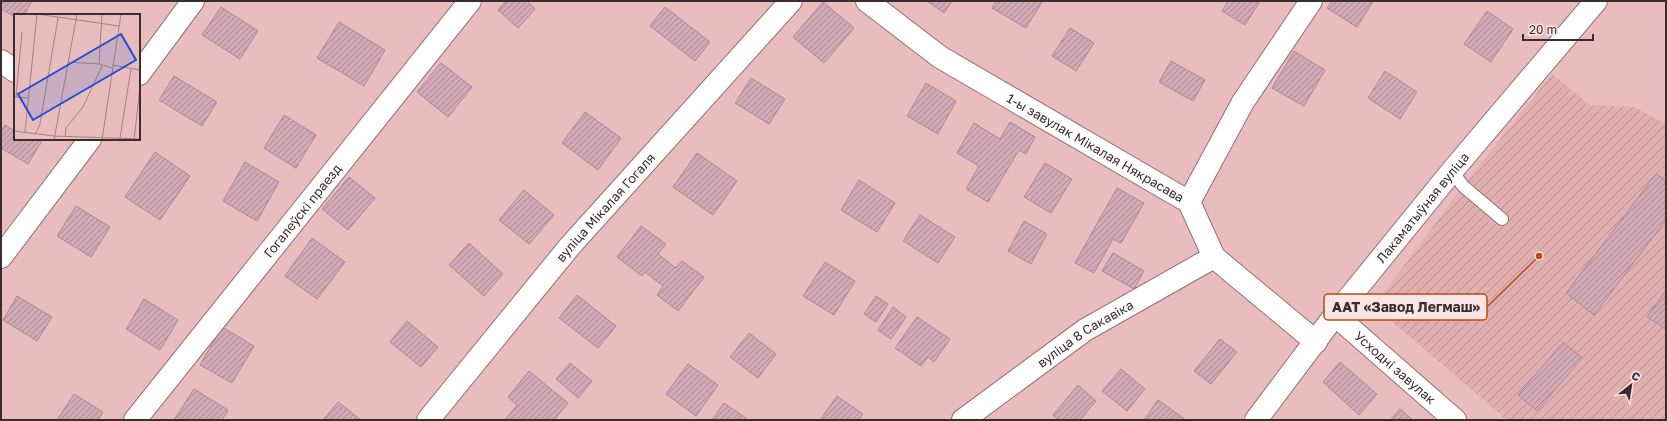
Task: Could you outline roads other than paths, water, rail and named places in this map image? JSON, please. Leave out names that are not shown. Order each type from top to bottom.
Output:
[{"type":"street","points":[[140,73],[194,1]]},
{"type":"street","name":"Гогалеўскі праезд","points":[[135,420],[470,1]]},
{"type":"street","name":"вуліца Мікалая Гогаля","points":[[428,420],[570,246],[791,1]]},
{"type":"street","name":"1-ы завулак Мікалая Някрасава","points":[[867,1],[940,57],[1189,202],[1243,102],[1311,1]]},
{"type":"street","name":"Лакаматыўная вуліца","points":[[1256,420],[1335,315],[1452,171],[1596,1]]},
{"type":"street","points":[[1,61],[14,70]]},
{"type":"street","points":[[1,258],[89,140]]},
{"type":"street","points":[[1189,202],[1214,257],[1316,342]]},
{"type":"street","name":"вуліца 8 Сакавіка","points":[[963,420],[1085,330],[1214,257]]},
{"type":"street","name":"Усходні завулак","points":[[1335,315],[1455,420]]},
{"type":"lane","points":[[1452,171],[1463,186],[1502,218]]},
{"type":"place","name":"ААТ «Завод Легмаш»","points":[[1539,256]]}]
